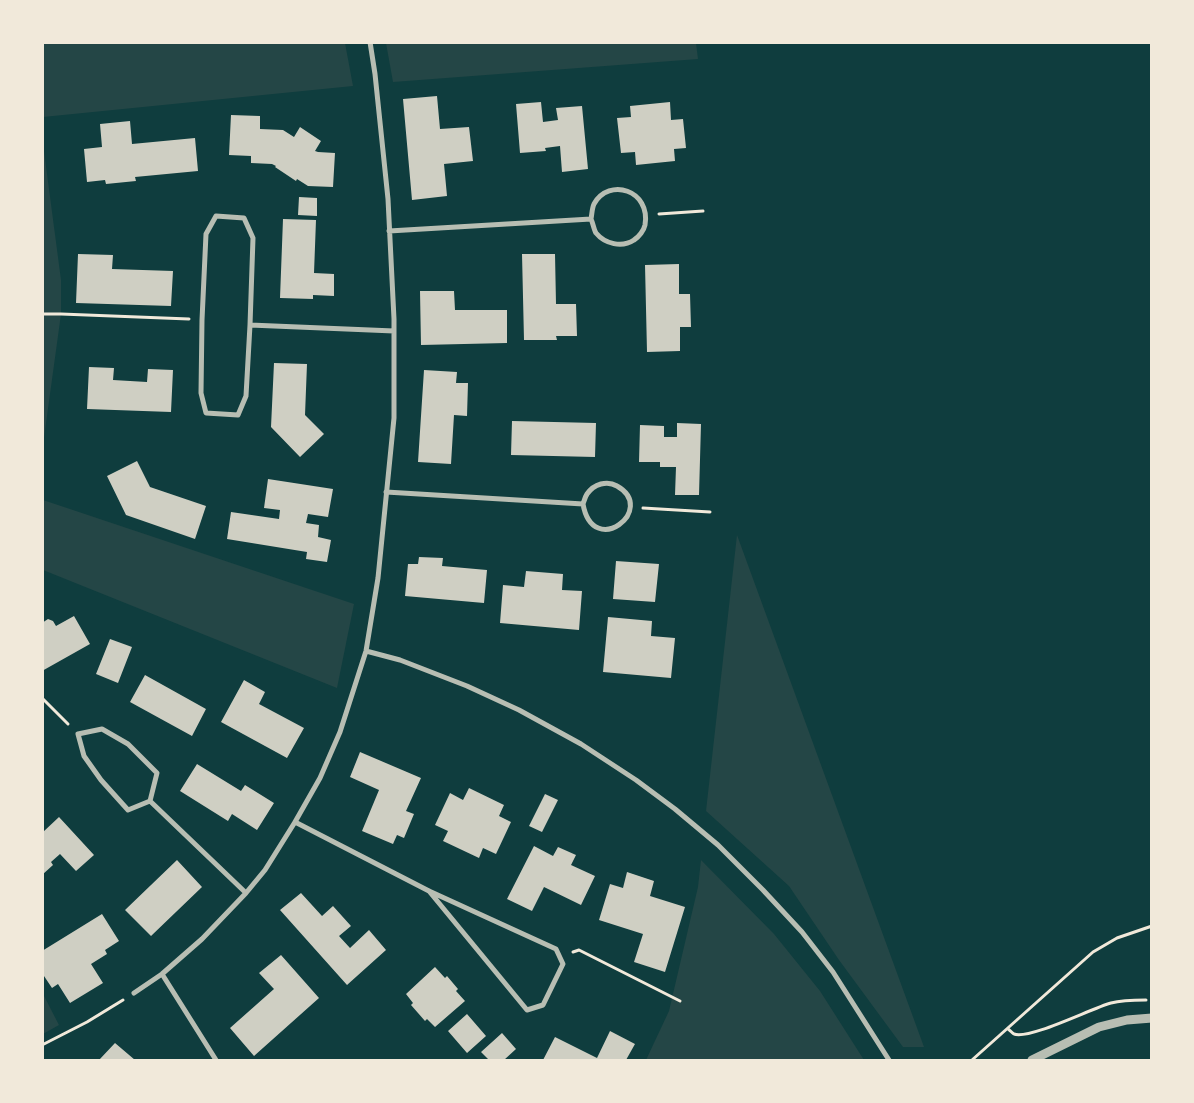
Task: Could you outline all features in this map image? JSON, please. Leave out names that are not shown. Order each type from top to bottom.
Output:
[{"type":"street","points":[[134,993],[162,974],[202,939],[265,870],[320,778],[340,732],[366,651],[378,578],[394,418],[394,331],[388,199],[370,42]]},
{"type":"street","points":[[617,189],[631,192],[642,202],[647,215],[644,229],[634,240],[621,245],[606,242],[596,232],[591,219],[594,205],[603,194],[617,189]]},
{"type":"street","points":[[216,216],[244,218],[254,238],[250,325],[246,396],[238,415],[206,413],[201,394],[206,234],[216,216]]},
{"type":"street","points":[[389,231],[591,219]]},
{"type":"street","points":[[250,325],[394,331]]},
{"type":"street","points":[[603,483],[614,484],[623,489],[629,498],[630,508],[627,518],[620,525],[610,529],[600,529],[591,524],[585,515],[583,504],[586,494],[594,487],[603,483]]},
{"type":"street","points":[[386,492],[583,504]]},
{"type":"street","points":[[366,651],[400,660],[467,686],[519,710],[581,744],[636,780],[675,809],[718,845],[802,932],[833,972],[889,1060]]},
{"type":"street","points":[[102,729],[128,744],[157,773],[150,801],[128,810],[101,780],[84,756],[78,734],[102,729]]},
{"type":"street","points":[[150,801],[246,893]]},
{"type":"street","points":[[295,822],[429,891],[556,949],[563,964],[542,1005],[527,1010],[429,891]]},
{"type":"street","points":[[162,974],[216,1060]]},
{"type":"street","points":[[1032,1060],[1099,1027],[1127,1020],[1152,1018]]},
{"type":"path","points":[[647,215],[704,212]]},
{"type":"path","points":[[42,314],[202,320]]},
{"type":"path","points":[[630,508],[710,512]]},
{"type":"path","points":[[42,698],[78,734]]},
{"type":"path","points":[[972,1060],[1093,952],[1117,938],[1152,926]]},
{"type":"path","points":[[559,956],[580,950],[680,1001]]},
{"type":"path","points":[[42,1045],[86,1022],[134,993]]},
{"type":"path","points":[[1008,1029],[1014,1034],[1022,1035],[1040,1031],[1113,1002],[1152,1000]]},
{"type":"shaded area","points":[[43,42],[345,43],[353,86],[43,117]]},
{"type":"shaded area","points":[[386,43],[696,43],[698,59],[393,82]]},
{"type":"shaded area","points":[[42,136],[61,280],[61,314],[43,445]]},
{"type":"shaded area","points":[[43,500],[354,604],[337,688],[43,570]]},
{"type":"shaded area","points":[[737,535],[924,1047],[903,1047],[839,960],[789,886],[706,811]]},
{"type":"shaded area","points":[[701,860],[774,934],[820,991],[864,1060],[646,1060],[669,1011],[698,887]]},
{"type":"shaded area","points":[[43,994],[59,1025],[42,1034]]},
{"type":"building","points":[[437,96],[440,129],[469,127],[473,161],[444,164],[447,196],[412,200],[403,99]]},
{"type":"building","points":[[541,102],[543,122],[558,120],[556,108],[582,106],[588,169],[562,172],[560,146],[545,148],[546,151],[520,153],[516,104]]},
{"type":"building","points":[[670,102],[671,120],[683,119],[686,148],[674,149],[675,161],[636,165],[635,152],[621,153],[617,118],[631,117],[630,106]]},
{"type":"building","points":[[231,115],[260,116],[260,129],[283,130],[294,137],[300,127],[321,141],[315,151],[335,153],[333,187],[308,186],[297,179],[296,181],[272,164],[251,163],[251,156],[229,155]]},
{"type":"building","points":[[130,121],[132,144],[195,138],[198,171],[135,177],[136,181],[106,184],[105,180],[87,182],[84,149],[102,147],[100,124]]},
{"type":"building","points":[[299,197],[317,198],[317,216],[298,215]]},
{"type":"building","points":[[283,219],[316,220],[314,273],[334,274],[334,296],[313,295],[313,299],[280,298]]},
{"type":"building","points":[[78,254],[113,255],[112,269],[173,271],[171,306],[76,303]]},
{"type":"building","points":[[522,254],[555,254],[556,304],[576,304],[577,336],[556,336],[557,340],[524,340]]},
{"type":"building","points":[[679,264],[679,294],[690,294],[691,327],[680,327],[680,351],[647,352],[645,265]]},
{"type":"building","points":[[420,291],[454,291],[455,310],[507,310],[507,343],[421,345]]},
{"type":"building","points":[[274,363],[307,364],[305,415],[324,434],[300,457],[271,427]]},
{"type":"building","points":[[89,367],[114,368],[113,380],[147,382],[148,369],[173,370],[171,412],[87,409]]},
{"type":"building","points":[[424,370],[457,372],[456,383],[468,383],[467,416],[454,415],[451,464],[418,462]]},
{"type":"building","points":[[512,421],[596,423],[595,457],[511,455]]},
{"type":"building","points":[[677,423],[701,424],[699,495],[675,495],[676,467],[660,467],[660,462],[639,462],[640,425],[664,426],[664,437],[677,437]]},
{"type":"building","points":[[137,461],[150,487],[206,506],[195,539],[126,515],[107,476]]},
{"type":"building","points":[[268,479],[333,489],[328,517],[308,514],[306,523],[319,525],[318,537],[331,540],[327,562],[306,559],[307,552],[227,539],[231,512],[279,519],[280,510],[264,508]]},
{"type":"building","points":[[419,557],[443,558],[442,566],[487,570],[484,603],[405,596],[408,564],[418,564]]},
{"type":"building","points":[[616,561],[659,564],[655,602],[613,599]]},
{"type":"building","points":[[526,571],[563,574],[562,590],[582,591],[579,630],[500,623],[503,585],[524,587]]},
{"type":"building","points":[[74,616],[90,644],[42,671],[42,634],[44,633],[42,623],[48,619],[53,621],[56,626]]},
{"type":"building","points":[[608,617],[652,621],[651,636],[675,638],[671,678],[603,672]]},
{"type":"building","points":[[110,639],[132,647],[118,683],[96,674]]},
{"type":"building","points":[[145,675],[206,709],[192,736],[130,702]]},
{"type":"building","points":[[244,680],[265,692],[259,704],[304,728],[287,758],[221,722]]},
{"type":"building","points":[[360,752],[421,778],[406,811],[414,814],[404,838],[397,835],[393,844],[362,831],[379,790],[350,777]]},
{"type":"building","points":[[197,764],[241,791],[245,785],[274,803],[257,830],[232,814],[228,821],[180,791]]},
{"type":"building","points":[[469,788],[504,805],[499,816],[511,822],[496,854],[483,848],[479,858],[443,841],[448,831],[435,825],[450,793],[463,800]]},
{"type":"building","points":[[545,794],[558,800],[542,832],[529,826]]},
{"type":"building","points":[[59,817],[94,855],[76,871],[60,854],[51,862],[53,865],[42,875],[42,833]]},
{"type":"building","points":[[534,846],[553,856],[558,847],[576,855],[571,865],[595,876],[581,905],[544,887],[532,911],[507,899]]},
{"type":"building","points":[[177,860],[202,887],[151,936],[125,910]]},
{"type":"building","points":[[627,872],[654,881],[650,896],[685,907],[665,972],[634,962],[643,934],[599,920],[610,884],[623,888]]},
{"type":"building","points":[[301,893],[322,916],[333,906],[351,926],[339,936],[350,948],[369,930],[386,950],[347,985],[280,910]]},
{"type":"building","points":[[102,914],[119,941],[105,950],[107,954],[91,964],[103,983],[70,1003],[58,984],[52,988],[42,973],[42,951]]},
{"type":"building","points":[[281,955],[319,998],[254,1056],[230,1028],[274,989],[259,973]]},
{"type":"building","points":[[435,967],[445,978],[447,976],[465,1001],[435,1027],[427,1019],[425,1021],[411,1005],[413,1003],[406,994]]},
{"type":"building","points":[[467,1014],[486,1036],[467,1053],[448,1031]]},
{"type":"building","points":[[610,1031],[635,1044],[626,1060],[543,1060],[555,1037],[597,1058]]},
{"type":"building","points":[[502,1033],[516,1049],[504,1060],[489,1060],[481,1052]]},
{"type":"building","points":[[115,1043],[135,1060],[99,1060]]}]
